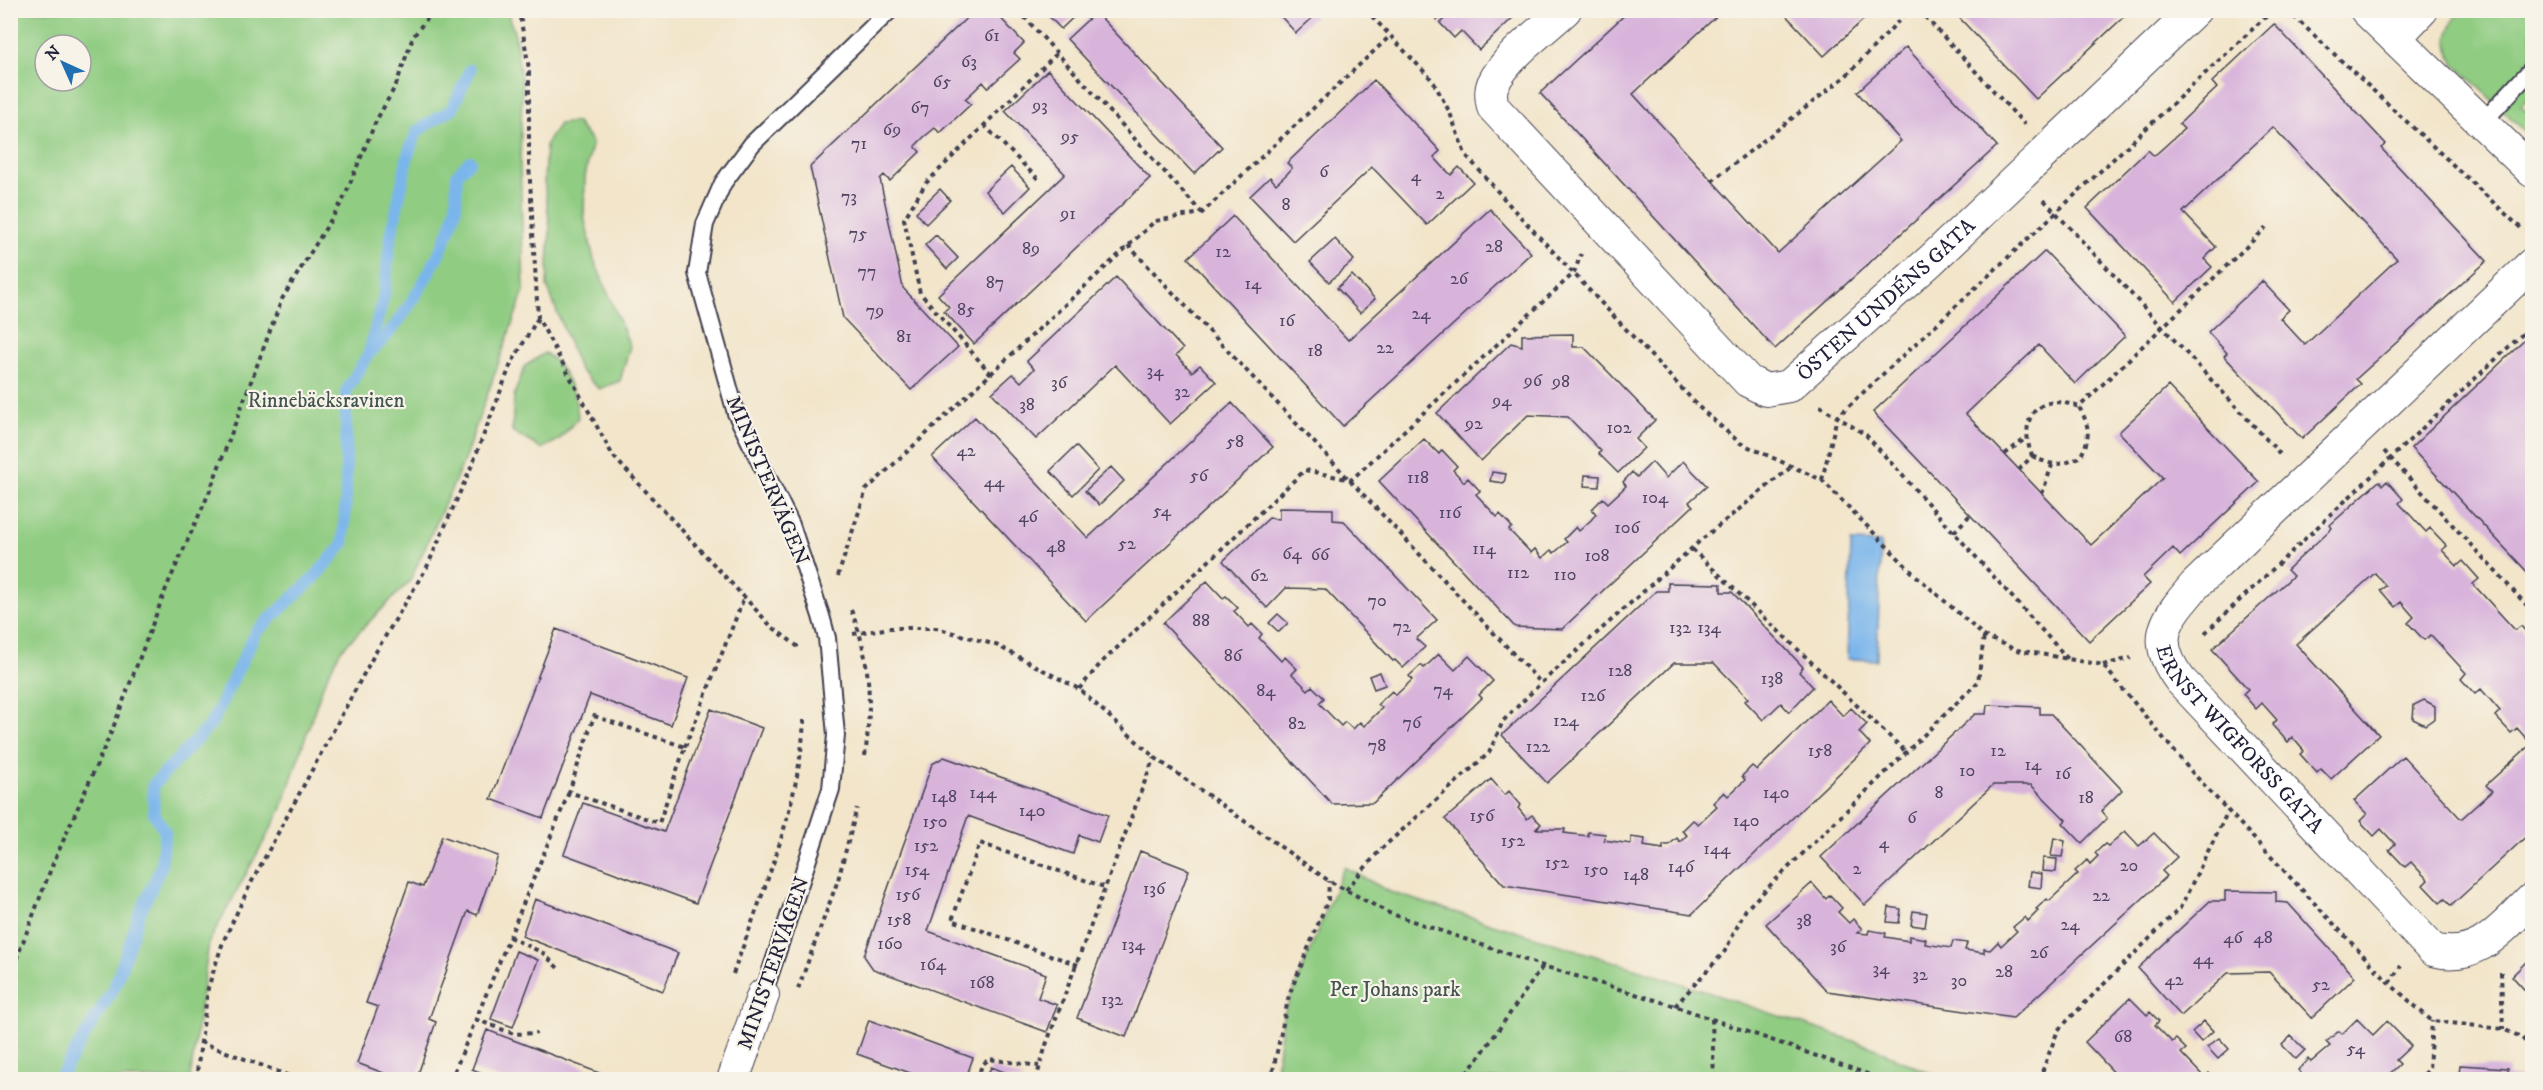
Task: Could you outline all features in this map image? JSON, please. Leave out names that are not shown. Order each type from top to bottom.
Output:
[{"type":"street","name":"ÖSTEN UNDÉNS GATA","points":[[1565,10],[1512,58],[1493,84],[1491,94],[1493,107],[1748,381],[1766,390],[1789,386],[2048,150],[2195,10]]},
{"type":"street","points":[[2366,10],[2532,171]]},
{"type":"street","points":[[2395,38],[2422,10]]},
{"type":"street","name":"ERNST WIGFORSS GATA","points":[[2532,264],[2195,585],[2172,613],[2164,629],[2164,651],[2169,666],[2180,680],[2421,940],[2433,950],[2450,955],[2473,950],[2492,937],[2532,899]]},
{"type":"street","name":"MINISTERVÄGEN","points":[[733,1080],[763,995]]},
{"type":"lane","name":"MINISTERVÄGEN","points":[[763,995],[831,789],[836,735],[827,638],[791,525],[736,413],[697,273],[705,224],[723,183],[752,144],[890,10]]},
{"type":"lane","points":[[2482,123],[2532,69]]},
{"type":"path","points":[[10,976],[52,866],[113,728],[167,586],[209,493],[282,299],[343,200],[376,121],[396,85],[413,37],[433,10]]},
{"type":"path","points":[[516,10],[521,21],[529,69],[529,164],[538,318],[613,456],[745,595],[771,627],[797,646],[799,654]]},
{"type":"path","points":[[1018,10],[1202,213]]},
{"type":"path","points":[[1366,10],[1433,81],[1450,113],[1465,154],[1701,408],[1732,436],[1740,443],[1790,468],[1822,480],[1912,572],[1984,636],[2017,650],[2103,665],[2189,769],[2389,983],[2432,1022],[2504,1029],[2521,1036],[2532,1048]]},
{"type":"path","points":[[1712,181],[1846,76],[1909,10]]},
{"type":"path","points":[[1919,10],[2048,150]]},
{"type":"path","points":[[1822,480],[1837,417],[2273,10]]},
{"type":"path","points":[[2287,10],[2532,239]]},
{"type":"path","points":[[837,577],[866,490],[1155,220],[1202,213],[1390,36]]},
{"type":"path","points":[[991,374],[921,293],[903,219],[926,183],[1057,53]]},
{"type":"path","points":[[984,125],[1040,181]]},
{"type":"path","points":[[2021,175],[2305,481]]},
{"type":"path","points":[[1351,480],[1574,273],[1596,220]]},
{"type":"path","points":[[2079,407],[2266,228]]},
{"type":"path","points":[[1128,245],[1541,683]]},
{"type":"path","points":[[196,1080],[208,988],[223,942],[250,885],[374,655],[427,567],[472,465],[511,364],[538,318]]},
{"type":"path","points":[[2164,651],[2193,644],[2532,325]]},
{"type":"path","points":[[2054,402],[2066,402],[2079,407],[2087,421],[2089,434],[2086,446],[2080,457],[2066,463],[2052,465],[2032,456],[2025,439],[2027,423],[2036,408],[2054,402]]},
{"type":"path","points":[[1837,417],[1866,435],[2068,659]]},
{"type":"path","points":[[2361,427],[2532,611]]},
{"type":"path","points":[[2005,454],[2025,439]]},
{"type":"path","points":[[2019,470],[2032,456]]},
{"type":"path","points":[[2042,494],[2052,465]]},
{"type":"path","points":[[1346,890],[1381,849],[1489,753],[1503,721],[1541,683],[1692,549],[1790,468]]},
{"type":"path","points":[[1079,689],[1101,663],[1305,470],[1351,480]]},
{"type":"path","points":[[1954,532],[1971,515]]},
{"type":"path","points":[[1692,549],[1906,752]]},
{"type":"path","points":[[569,792],[659,823],[685,747],[745,595]]},
{"type":"path","points":[[797,646],[827,638],[890,627],[936,628],[996,645],[1079,689],[1155,757],[1329,881],[1389,913],[1543,966],[1675,1006],[1884,1080]]},
{"type":"path","points":[[1675,1006],[1725,951],[1746,909],[1978,682],[1984,636]]},
{"type":"path","points":[[729,984],[792,808],[802,757],[805,712]]},
{"type":"path","points":[[451,1080],[569,792],[594,716],[685,747]]},
{"type":"path","points":[[1039,1080],[1039,1066],[1155,757]]},
{"type":"path","points":[[2038,1080],[2058,1030],[2180,908],[2228,811]]},
{"type":"path","points":[[1077,964],[952,920],[980,843],[1107,888]]},
{"type":"path","points":[[1271,1080],[1279,1035],[1290,995],[1328,900],[1329,881]]},
{"type":"path","points":[[509,937],[543,953],[561,971]]},
{"type":"path","points":[[2492,937],[2501,972],[2504,1029]]},
{"type":"path","points":[[1460,1080],[1478,1059],[1543,966]]},
{"type":"path","points":[[475,1019],[514,1034],[537,1033]]},
{"type":"path","points":[[1712,1019],[1714,1080]]},
{"type":"path","points":[[2417,1080],[2429,1069],[2432,1022]]},
{"type":"path","points":[[200,1042],[300,1080]]},
{"type":"path","points":[[977,1080],[982,1065],[989,1059],[1039,1066]]},
{"type":"green space","name":"Rinnebäcksravinen","points":[[10,11],[507,11],[515,35],[522,88],[520,165],[524,291],[463,463],[410,581],[341,650],[323,685],[281,810],[209,942],[190,1079],[11,1079]]},
{"type":"green space","points":[[2460,11],[2532,11],[2532,93],[2521,106],[2532,117],[2532,138],[2455,65],[2451,58],[2448,44],[2449,30]]},
{"type":"green space","points":[[576,122],[592,142],[585,177],[584,216],[594,260],[630,346],[620,381],[599,389],[579,369],[547,286],[550,228],[544,181],[546,144],[559,124]]},
{"type":"green space","points":[[545,353],[558,365],[569,382],[578,418],[559,440],[541,449],[512,431],[514,395],[525,366]]},
{"type":"green space","name":"Per Johans park","points":[[1344,867],[1390,892],[1647,972],[1869,1046],[1943,1079],[1275,1079],[1283,1016]]},
{"type":"water","points":[[1851,542],[1881,543],[1877,660],[1847,659]]},
{"type":"building","points":[[975,10],[993,10],[1024,43],[1014,53],[1020,59],[988,88],[983,82],[965,99],[971,104],[940,133],[935,128],[924,137],[915,146],[920,152],[890,181],[884,175],[880,179],[903,288],[958,347],[911,390],[843,318],[810,167]]},
{"type":"building","points":[[1043,10],[1081,10],[1061,29]]},
{"type":"building","points":[[1275,10],[1321,10],[1296,33]]},
{"type":"building","points":[[1428,10],[1521,10],[1479,50],[1461,31],[1454,38],[1440,23],[1447,16],[1444,13],[1437,20]]},
{"type":"building","points":[[1630,10],[1723,10],[1633,94],[1778,253],[1901,141],[1857,92],[1906,47],[1997,146],[1775,349],[1540,93]]},
{"type":"building","points":[[1781,10],[1874,10],[1824,56]]},
{"type":"building","points":[[1952,10],[2131,10],[2036,99]]},
{"type":"building","points":[[1096,12],[1222,147],[1194,174],[1067,39]]},
{"type":"building","points":[[2274,24],[2386,144],[2381,148],[2487,261],[2356,379],[2361,384],[2302,439],[2224,356],[2227,353],[2208,332],[2262,281],[2289,310],[2280,318],[2305,345],[2397,259],[2273,127],[2183,212],[2216,247],[2204,259],[2212,267],[2175,302],[2087,208],[2148,150],[2154,156],[2184,129],[2179,124],[2217,88],[2212,82]]},
{"type":"building","points":[[1048,70],[1150,178],[974,344],[944,311],[949,307],[938,295],[1065,174],[1005,111]]},
{"type":"building","points":[[1374,80],[1440,151],[1434,157],[1444,168],[1451,175],[1459,167],[1473,182],[1427,225],[1372,167],[1293,241],[1250,196],[1270,177],[1276,184],[1287,174],[1292,168],[1287,163]]},
{"type":"building","points":[[1011,167],[1030,187],[1005,212],[985,191]]},
{"type":"building","points":[[940,189],[950,200],[926,224],[916,212]]},
{"type":"building","points":[[1490,209],[1531,253],[1343,426],[1188,258],[1233,216],[1348,340]]},
{"type":"building","points":[[936,235],[958,258],[947,269],[925,245]]},
{"type":"building","points":[[1335,239],[1354,260],[1329,282],[1310,262]]},
{"type":"building","points":[[2045,251],[2125,336],[2075,384],[2039,345],[1966,414],[2091,545],[2163,478],[2119,432],[2168,386],[2259,482],[2180,556],[2173,548],[2143,577],[2150,584],[2089,641],[1873,412]]},
{"type":"building","points":[[1352,275],[1375,299],[1360,313],[1337,288]]},
{"type":"building","points":[[1116,277],[1183,349],[1176,355],[1192,372],[1200,365],[1216,382],[1170,424],[1115,365],[1036,439],[992,393],[1013,374],[1021,382],[1034,369],[1027,361]]},
{"type":"building","points":[[2532,333],[2532,577],[2411,448]]},
{"type":"building","points":[[1573,334],[1573,347],[1584,347],[1655,420],[1636,439],[1644,448],[1618,473],[1599,454],[1601,451],[1568,417],[1528,415],[1481,461],[1437,413],[1511,343],[1522,346],[1522,335]]},
{"type":"building","points":[[1232,403],[1273,447],[1086,621],[932,457],[975,417],[1088,538]]},
{"type":"building","points":[[1424,439],[1439,454],[1442,450],[1457,466],[1453,470],[1464,482],[1468,478],[1480,491],[1476,494],[1497,517],[1500,514],[1512,527],[1509,530],[1531,553],[1535,549],[1542,558],[1551,550],[1554,553],[1567,542],[1564,539],[1576,527],[1579,531],[1591,520],[1596,514],[1592,509],[1603,498],[1608,503],[1621,491],[1626,486],[1623,482],[1632,472],[1637,477],[1652,462],[1666,478],[1683,461],[1707,486],[1689,502],[1693,506],[1562,629],[1515,627],[1379,481]]},
{"type":"building","points":[[1076,446],[1098,470],[1073,495],[1050,471]]},
{"type":"building","points":[[1111,467],[1124,481],[1099,505],[1085,491]]},
{"type":"building","points":[[1492,472],[1506,474],[1504,483],[1490,481]]},
{"type":"building","points":[[1585,475],[1600,476],[1599,487],[1584,486]]},
{"type":"building","points":[[2379,481],[2383,485],[2387,481],[2403,499],[2399,503],[2426,532],[2430,528],[2447,546],[2442,550],[2457,566],[2463,561],[2479,579],[2473,584],[2515,630],[2521,626],[2532,639],[2532,831],[2451,906],[2445,899],[2440,903],[2423,885],[2428,880],[2411,862],[2405,867],[2389,850],[2395,844],[2381,829],[2374,836],[2360,821],[2367,814],[2354,801],[2403,756],[2461,819],[2492,791],[2486,785],[2531,744],[2517,728],[2511,733],[2495,716],[2500,711],[2481,689],[2475,694],[2461,679],[2466,673],[2431,635],[2424,640],[2408,623],[2414,617],[2401,602],[2395,607],[2380,590],[2386,586],[2375,573],[2296,644],[2379,735],[2331,779],[2321,769],[2317,773],[2300,754],[2304,751],[2292,737],[2288,742],[2272,725],[2277,720],[2262,703],[2256,709],[2243,694],[2248,689],[2212,649],[2293,576],[2287,570],[2332,528],[2330,525]]},
{"type":"building","points":[[1279,508],[1333,509],[1333,520],[1344,521],[1437,620],[1416,639],[1425,647],[1403,668],[1395,660],[1393,661],[1325,589],[1286,588],[1267,608],[1223,561],[1269,518],[1279,519]]},
{"type":"building","points":[[1207,581],[1223,598],[1226,596],[1238,608],[1234,611],[1249,627],[1252,624],[1262,634],[1259,638],[1281,661],[1285,657],[1297,669],[1292,674],[1308,690],[1312,686],[1324,698],[1319,703],[1341,726],[1345,722],[1353,729],[1360,722],[1364,726],[1382,708],[1378,704],[1392,691],[1396,695],[1412,680],[1409,676],[1421,665],[1424,668],[1439,654],[1455,670],[1469,656],[1493,681],[1479,695],[1482,698],[1373,803],[1332,804],[1163,623]]},
{"type":"building","points":[[1668,583],[1721,584],[1721,592],[1732,592],[1803,667],[1799,672],[1813,687],[1789,712],[1781,703],[1763,720],[1745,701],[1748,698],[1714,663],[1674,663],[1547,783],[1502,735],[1656,591],[1668,591]]},
{"type":"building","points":[[1278,614],[1288,623],[1279,632],[1269,623]]},
{"type":"building","points":[[556,629],[688,678],[671,725],[590,695],[543,818],[491,799]]},
{"type":"building","points":[[1380,672],[1385,685],[1374,689],[1369,676]]},
{"type":"building","points":[[1828,700],[1843,716],[1851,708],[1867,724],[1859,732],[1870,744],[1692,914],[1504,885],[1445,819],[1491,779],[1505,795],[1509,791],[1521,805],[1518,808],[1527,819],[1532,815],[1541,824],[1536,829],[1565,829],[1564,833],[1588,836],[1588,832],[1605,834],[1604,840],[1631,844],[1631,837],[1645,839],[1644,846],[1663,849],[1663,845],[1669,845],[1677,838],[1680,842],[1687,835],[1682,831],[1693,820],[1698,824],[1717,806],[1713,803],[1724,792],[1728,796],[1745,780],[1742,776],[1752,766],[1757,770]]},
{"type":"building","points":[[2424,700],[2435,706],[2435,718],[2425,725],[2413,719],[2414,705]]},
{"type":"building","points":[[1987,705],[2040,707],[2040,714],[2051,714],[2122,790],[2101,811],[2107,818],[2082,843],[2063,823],[2066,820],[2031,785],[1993,785],[1865,905],[1821,857],[1975,714],[1986,714]]},
{"type":"building","points":[[711,709],[762,728],[696,903],[564,854],[583,803],[664,832]]},
{"type":"building","points":[[944,757],[1108,815],[1098,842],[1079,835],[1073,854],[968,816],[928,931],[1046,974],[1038,998],[1057,1005],[1047,1032],[873,969],[864,956],[932,764]]},
{"type":"building","points":[[2125,831],[2139,846],[2154,833],[2177,857],[2162,871],[2167,876],[2013,1018],[1827,991],[1766,924],[1812,883],[1826,899],[1830,895],[1842,908],[1838,912],[1849,923],[1853,919],[1862,929],[1857,933],[1868,934],[1869,930],[1886,933],[1885,937],[1909,941],[1909,936],[1926,939],[1925,944],[1951,948],[1953,941],[1967,943],[1965,950],[1984,953],[1984,949],[1990,950],[1998,942],[2001,946],[2017,931],[2013,927],[2025,917],[2028,921],[2038,911],[2036,909],[2047,899],[2049,901],[2078,874],[2075,871],[2087,860],[2090,864],[2098,856],[2095,853],[2105,844],[2108,846]]},
{"type":"building","points":[[442,836],[498,856],[477,915],[468,911],[429,1019],[436,1022],[416,1080],[402,1080],[357,1063],[378,1007],[366,1003],[409,882],[423,887]]},
{"type":"building","points":[[2054,838],[2065,841],[2062,857],[2051,856]]},
{"type":"building","points":[[1140,851],[1189,870],[1126,1037],[1077,1018]]},
{"type":"building","points":[[2043,858],[2057,859],[2056,872],[2042,871]]},
{"type":"building","points":[[2030,872],[2042,874],[2041,888],[2028,886]]},
{"type":"building","points":[[2225,891],[2276,892],[2276,902],[2288,903],[2355,977],[2312,1018],[2269,972],[2228,973],[2181,1016],[2138,968],[2210,901],[2225,901]]},
{"type":"building","points":[[535,899],[678,953],[663,991],[522,936]]},
{"type":"building","points":[[1889,907],[1901,909],[1899,923],[1887,922]]},
{"type":"building","points":[[1913,911],[1927,913],[1925,927],[1911,925]]},
{"type":"building","points":[[516,951],[538,960],[513,1027],[491,1019]]},
{"type":"building","points":[[2532,956],[2532,998],[2512,976]]},
{"type":"building","points":[[2130,998],[2147,1015],[2150,1012],[2159,1021],[2155,1025],[2172,1042],[2176,1039],[2186,1049],[2181,1053],[2204,1077],[2209,1073],[2215,1080],[2121,1080],[2085,1042]]},
{"type":"building","points":[[2357,1019],[2373,1035],[2387,1021],[2411,1046],[2396,1060],[2400,1064],[2383,1080],[2294,1080],[2301,1073],[2298,1070],[2308,1059],[2311,1062],[2330,1046],[2326,1042],[2339,1031],[2342,1034]]},
{"type":"building","points":[[869,1020],[973,1058],[965,1080],[930,1080],[857,1054]]},
{"type":"building","points":[[2204,1021],[2213,1031],[2201,1042],[2192,1032]]},
{"type":"building","points":[[487,1030],[615,1080],[501,1080],[472,1069]]},
{"type":"building","points":[[2291,1036],[2305,1050],[2296,1059],[2282,1045]]},
{"type":"building","points":[[2219,1038],[2229,1049],[2218,1059],[2207,1047]]},
{"type":"building","points":[[2460,1065],[2508,1068],[2508,1076],[2525,1077],[2527,1080],[2440,1080],[2446,1074],[2459,1074]]},
{"type":"building","points":[[991,1067],[1023,1079],[1023,1080],[986,1080]]},
{"type":"waterway","points":[[58,1080],[115,986],[139,915],[161,867],[165,832],[154,813],[153,785],[211,724],[256,632],[314,578],[343,544],[346,496],[346,391],[369,353],[384,295],[390,242],[408,154],[417,131],[452,109],[470,70]]},
{"type":"waterway","points":[[369,353],[395,326],[434,264],[452,223],[456,206],[457,174],[470,161]]}]
